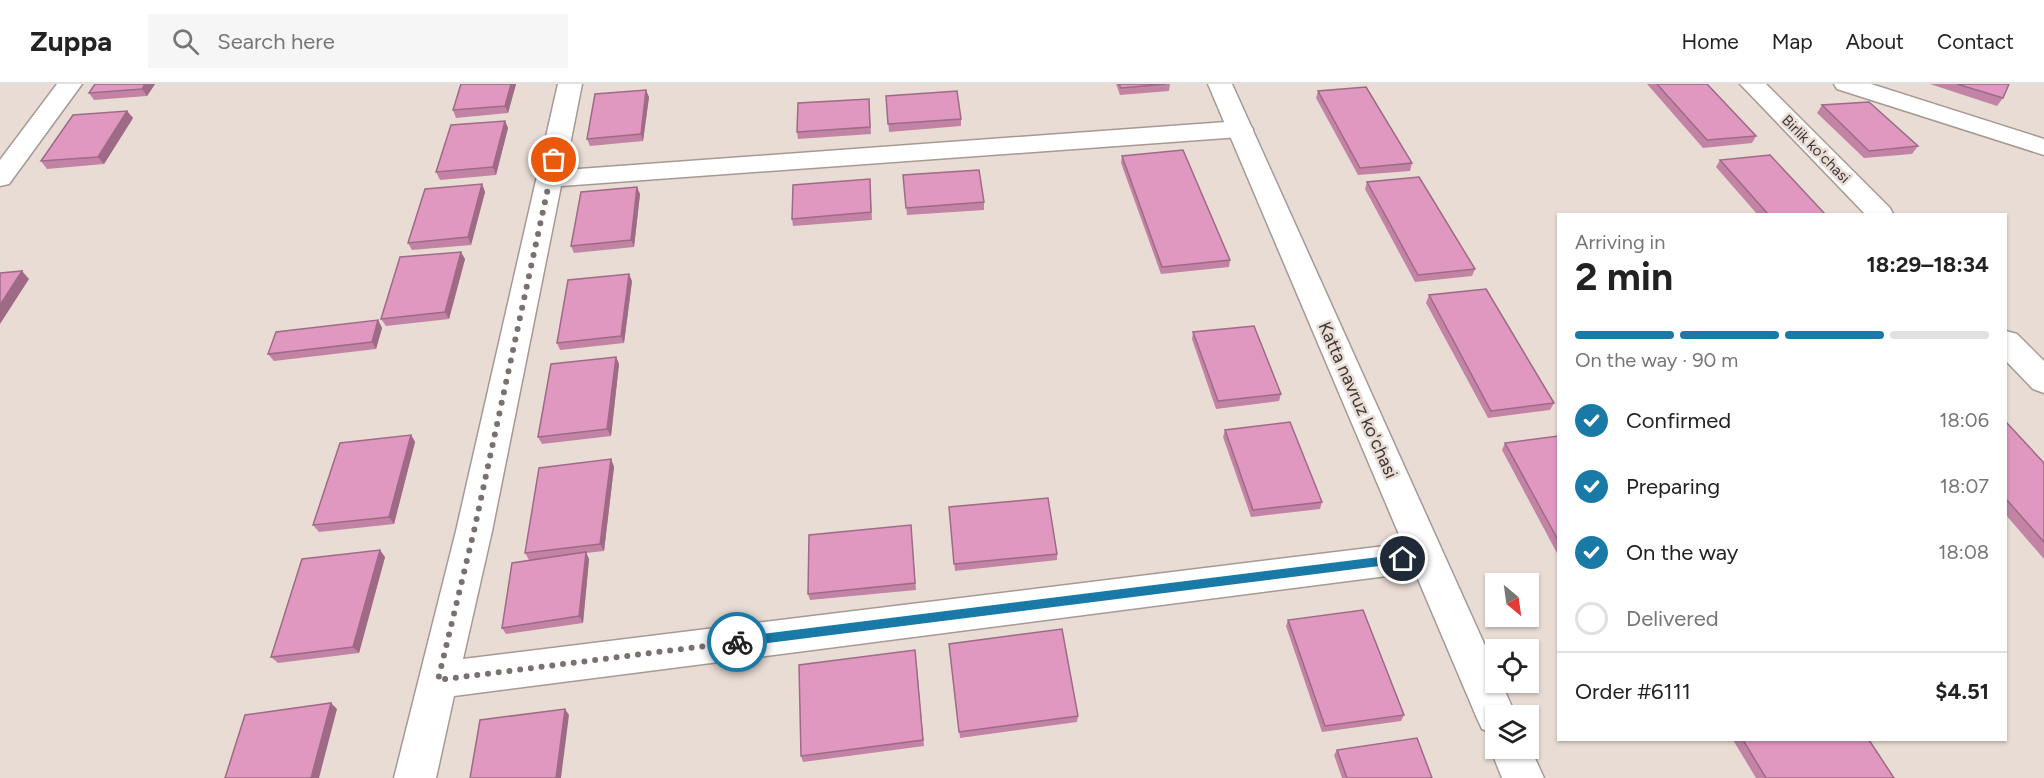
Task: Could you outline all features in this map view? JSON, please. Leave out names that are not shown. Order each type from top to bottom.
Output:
[{"type":"street","points":[[0,178],[70,84]]},
{"type":"street","points":[[415,778],[477,520],[570,84]]},
{"type":"street","name":"Katta navruz ko'chasi","points":[[1220,84],[1491,705]]},
{"type":"street","name":"Birlik ko'chasi","points":[[1752,84],[1879,213]]},
{"type":"street","points":[[1846,84],[2044,147]]},
{"type":"street","points":[[550,179],[1240,129]]},
{"type":"street","points":[[2007,343],[2044,381]]},
{"type":"street","points":[[438,680],[1426,556]]},
{"type":"street","points":[[1515,759],[1523,778]]},
{"type":"building","points":[[95,84],[145,84],[142,89],[89,93]]},
{"type":"building","points":[[461,84],[511,84],[505,106],[453,110]]},
{"type":"building","points":[[1119,84],[1166,84],[1121,88]]},
{"type":"building","points":[[1657,84],[1707,84],[1756,136],[1707,140]]},
{"type":"building","points":[[1957,84],[2009,84],[2003,98]]},
{"type":"building","points":[[1366,87],[1412,163],[1360,168],[1318,91]]},
{"type":"building","points":[[646,90],[641,134],[587,139],[595,94]]},
{"type":"building","points":[[957,91],[961,119],[888,124],[886,96]]},
{"type":"building","points":[[869,99],[870,127],[797,132],[798,103]]},
{"type":"building","points":[[1869,102],[1918,146],[1869,151],[1822,105]]},
{"type":"building","points":[[127,111],[98,157],[41,161],[73,115]]},
{"type":"building","points":[[505,121],[493,167],[436,172],[451,125]]},
{"type":"building","points":[[1183,150],[1230,260],[1162,267],[1122,156]]},
{"type":"building","points":[[1770,155],[1824,213],[1767,213],[1720,160]]},
{"type":"building","points":[[979,170],[984,202],[906,208],[903,175]]},
{"type":"building","points":[[1419,177],[1475,269],[1418,275],[1367,182]]},
{"type":"building","points":[[870,179],[871,212],[792,219],[793,185]]},
{"type":"building","points":[[482,184],[468,237],[408,243],[425,189]]},
{"type":"building","points":[[637,187],[631,240],[571,246],[581,192]]},
{"type":"building","points":[[461,252],[445,312],[381,319],[400,257]]},
{"type":"building","points":[[22,271],[0,305],[0,273]]},
{"type":"building","points":[[629,274],[621,336],[557,343],[568,280]]},
{"type":"building","points":[[1486,289],[1554,403],[1491,411],[1429,295]]},
{"type":"building","points":[[378,320],[372,342],[268,354],[276,332]]},
{"type":"building","points":[[1254,326],[1281,394],[1218,401],[1193,332]]},
{"type":"building","points":[[616,357],[607,429],[538,437],[551,364]]},
{"type":"building","points":[[1290,422],[1322,502],[1253,510],[1225,430]]},
{"type":"building","points":[[2007,423],[2044,463],[2044,542],[2007,500]]},
{"type":"building","points":[[411,435],[389,517],[313,525],[340,443]]},
{"type":"building","points":[[1557,436],[1557,538],[1505,443]]},
{"type":"building","points":[[611,459],[600,544],[525,553],[539,468]]},
{"type":"building","points":[[1048,498],[1057,554],[954,564],[949,507]]},
{"type":"building","points":[[911,525],[915,583],[808,594],[809,535]]},
{"type":"building","points":[[380,550],[353,647],[271,657],[302,559]]},
{"type":"building","points":[[586,552],[579,616],[502,628],[512,563]]},
{"type":"building","points":[[1363,610],[1404,715],[1325,726],[1288,620]]},
{"type":"building","points":[[1062,629],[1078,716],[959,732],[949,644]]},
{"type":"building","points":[[915,650],[923,740],[801,756],[799,665]]},
{"type":"building","points":[[331,703],[311,778],[225,778],[245,715]]},
{"type":"building","points":[[565,709],[556,778],[470,778],[480,720]]},
{"type":"building","points":[[1417,738],[1432,778],[1347,778],[1337,750]]},
{"type":"building","points":[[1744,741],[1870,741],[1894,778],[1766,778]]},
{"type":"way so far","points":[[554,160],[474,531],[438,680],[737,642]]},
{"type":"route","points":[[737,642],[1403,559]]}]
